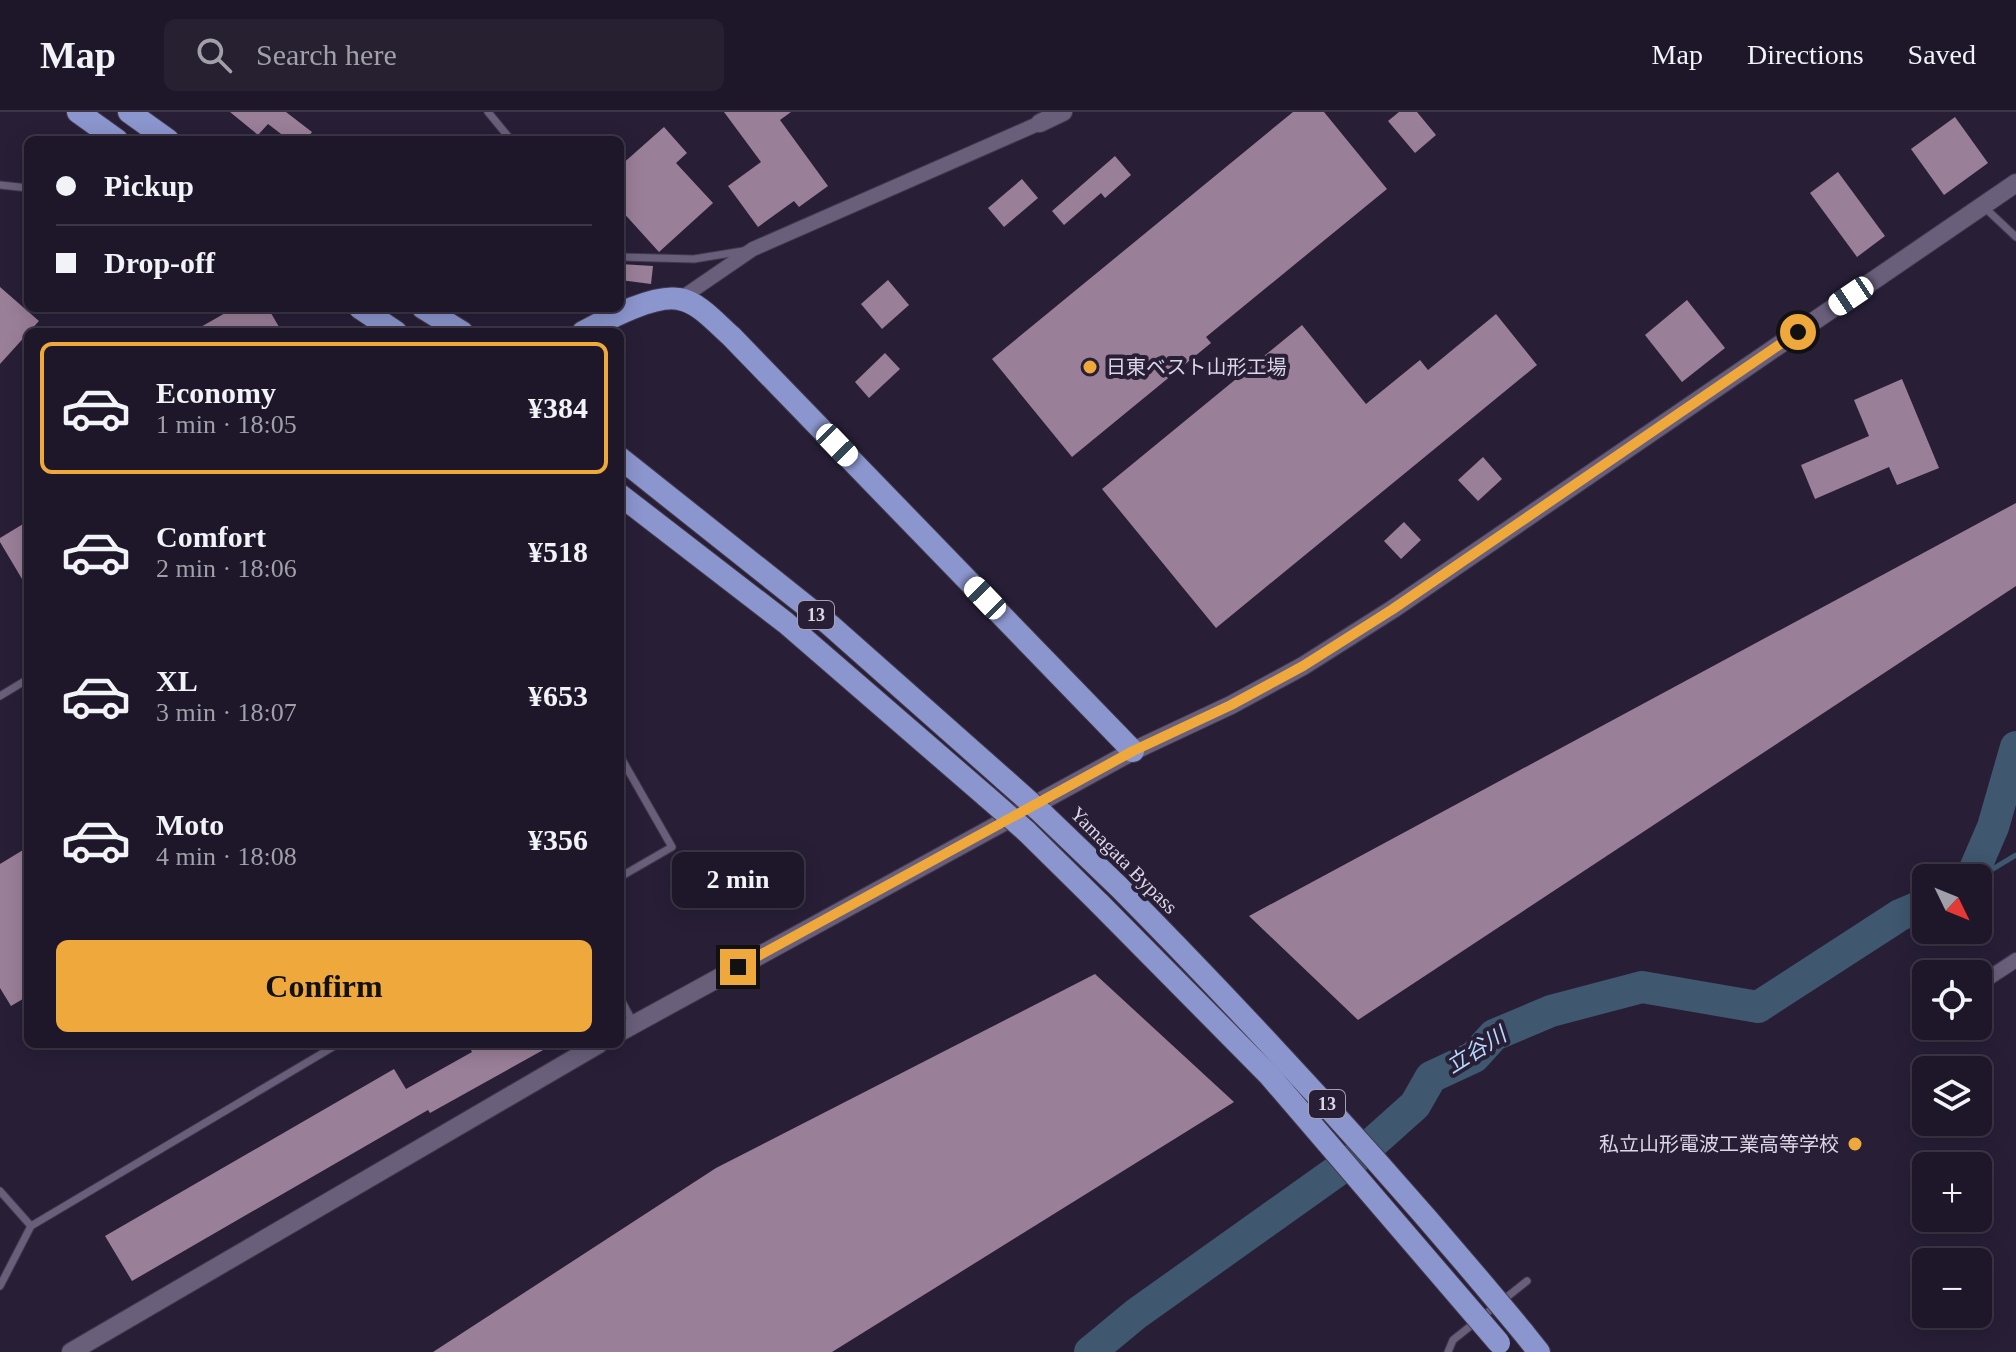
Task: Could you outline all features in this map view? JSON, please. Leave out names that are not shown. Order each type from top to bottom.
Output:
[{"type":"highway","points":[[78,112],[111,136]]},
{"type":"highway","points":[[129,112],[162,136]]},
{"type":"highway","points":[[592,328],[654,301],[680,299],[702,310],[731,336],[1133,751]]},
{"type":"highway","points":[[366,312],[390,328]]},
{"type":"highway","points":[[411,312],[434,328]]},
{"type":"highway","points":[[430,312],[456,328]]},
{"type":"highway","points":[[624,447],[644,461],[675,493],[688,513]]},
{"type":"highway","name":"Yamagata Bypass","points":[[624,461],[830,625],[1042,813],[1119,887],[1216,985],[1392,1176],[1539,1352]]},
{"type":"highway","name":"13","points":[[624,498],[786,623],[1026,831],[1269,1075],[1502,1348]]},
{"type":"street","points":[[680,299],[753,249],[1063,112]]},
{"type":"street","points":[[627,1028],[1133,751],[1231,705],[1303,666],[1380,617],[2016,183]]},
{"type":"street","points":[[1992,976],[2016,960]]},
{"type":"street","points":[[71,1352],[592,1048]]},
{"type":"lane","points":[[488,112],[508,136]]},
{"type":"lane","points":[[0,185],[24,188]]},
{"type":"lane","points":[[1983,206],[2016,237]]},
{"type":"lane","points":[[624,257],[694,259],[753,249]]},
{"type":"lane","points":[[0,696],[24,681]]},
{"type":"lane","points":[[624,763],[672,847],[624,875]]},
{"type":"lane","points":[[0,1286],[31,1226],[331,1048]]},
{"type":"lane","points":[[0,1191],[31,1226]]},
{"type":"lane","points":[[1448,1352],[1453,1340],[1527,1281]]},
{"type":"building","points":[[230,112],[286,112],[312,132],[309,136],[284,136],[268,124],[258,135]]},
{"type":"building","points":[[724,112],[791,112],[780,120],[828,186],[799,207],[794,201],[758,227],[728,186],[761,162]]},
{"type":"building","points":[[1293,112],[1324,112],[1387,189],[1206,337],[1211,343],[1072,457],[992,359]]},
{"type":"building","points":[[1399,112],[1417,112],[1436,135],[1415,153],[1388,121]]},
{"type":"building","points":[[1955,117],[1988,163],[1944,195],[1911,149]]},
{"type":"building","points":[[664,127],[687,153],[676,163],[713,203],[659,252],[624,213],[624,162]]},
{"type":"building","points":[[1115,156],[1131,175],[1105,198],[1101,193],[1064,225],[1052,211]]},
{"type":"building","points":[[1838,172],[1885,236],[1857,257],[1810,193]]},
{"type":"building","points":[[1022,179],[1038,198],[1004,227],[988,208]]},
{"type":"building","points":[[624,264],[653,266],[651,284],[624,281]]},
{"type":"building","points":[[888,280],[909,305],[882,329],[861,304]]},
{"type":"building","points":[[0,287],[24,308],[24,312],[29,312],[39,321],[33,328],[24,328],[24,338],[0,364]]},
{"type":"building","points":[[1687,300],[1725,348],[1682,382],[1645,335]]},
{"type":"building","points":[[227,312],[270,312],[280,328],[199,328]]},
{"type":"building","points":[[1496,314],[1537,365],[1216,628],[1102,489],[1302,325],[1366,404],[1420,360],[1428,370]]},
{"type":"building","points":[[885,353],[900,369],[869,398],[855,382]]},
{"type":"building","points":[[1902,379],[1939,468],[1897,485],[1889,467],[1815,499],[1801,465],[1869,436],[1854,400]]},
{"type":"building","points":[[1483,457],[1502,479],[1478,501],[1458,480]]},
{"type":"building","points":[[2016,503],[2016,586],[1358,1020],[1249,916]]},
{"type":"building","points":[[1404,522],[1421,540],[1401,559],[1384,541]]},
{"type":"building","points":[[24,523],[24,582],[0,542],[0,538]]},
{"type":"building","points":[[24,849],[24,998],[11,1006],[0,988],[0,864]]},
{"type":"building","points":[[1095,974],[1234,1102],[832,1352],[433,1352],[716,1168]]},
{"type":"building","points":[[470,1048],[547,1048],[430,1113],[428,1110],[132,1281],[105,1236],[394,1069],[406,1089],[472,1052]]},
{"type":"waterway","name":"立谷川","points":[[1977,864],[1993,827],[2016,747]]},
{"type":"waterway","points":[[1992,870],[2016,855]]},
{"type":"waterway","name":"立谷川","points":[[1090,1352],[1136,1314],[1358,1156],[1415,1105],[1431,1077],[1474,1057],[1494,1035],[1551,1011],[1642,987],[1758,1007],[1912,910]]},
{"type":"place","name":"日東ベスト山形工場","points":[[1090,367]]},
{"type":"place","name":"私立山形電波工業高等学校","points":[[1855,1144]]},
{"type":"route","points":[[738,967],[1133,751],[1231,705],[1303,666],[1393,609],[1798,332]]}]
